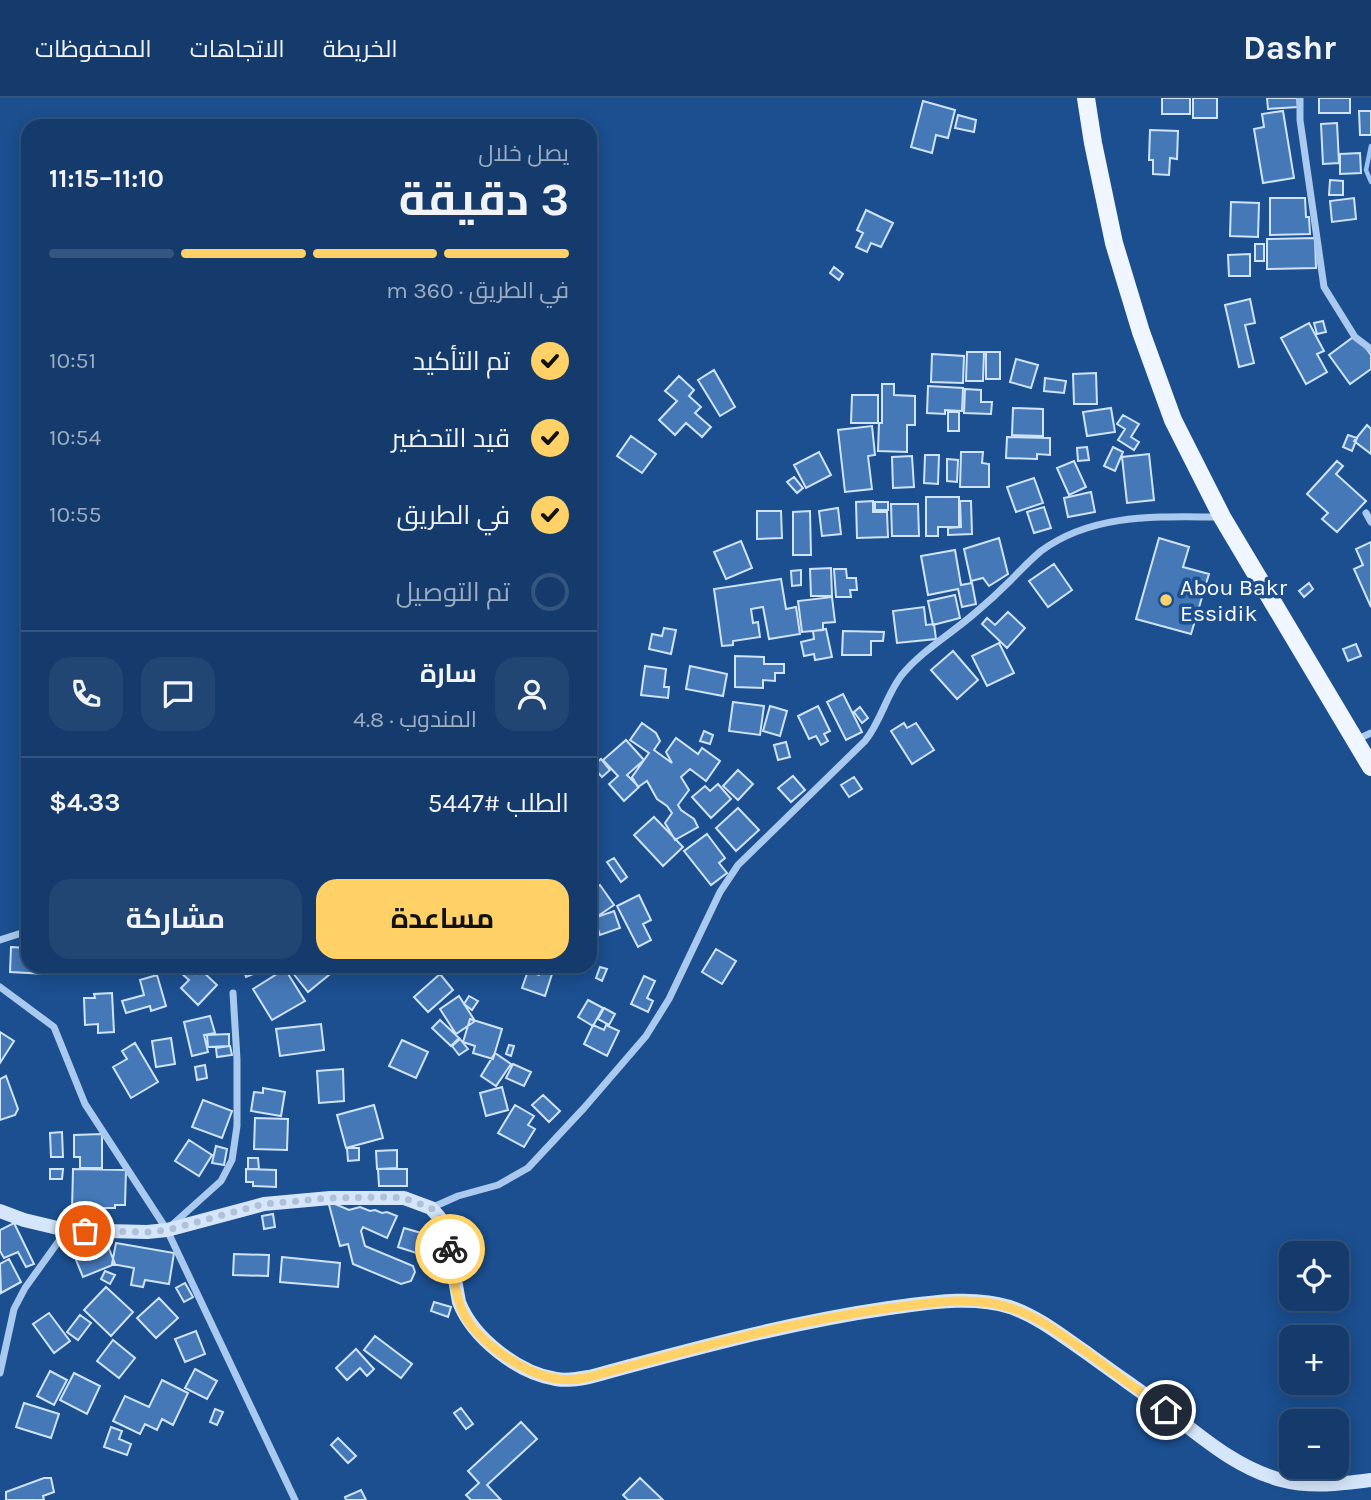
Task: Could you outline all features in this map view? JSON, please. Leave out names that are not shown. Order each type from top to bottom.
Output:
[{"type":"main road","points":[[1086,98],[1114,243],[1172,420],[1222,517],[1363,737],[1371,767]]},
{"type":"street","points":[[1300,98],[1300,120],[1324,287],[1355,337],[1371,349]]},
{"type":"street","points":[[1366,513],[1371,522]]},
{"type":"street","points":[[431,1208],[458,1196],[498,1185],[528,1168],[584,1108],[646,1036],[663,1008],[720,892],[738,865],[865,741],[878,723],[894,687],[916,661],[973,615],[1042,551],[1068,536],[1097,524],[1117,520],[1222,517]]},
{"type":"street","points":[[0,940],[21,933]]},
{"type":"street","points":[[0,987],[54,1027],[85,1104],[167,1230],[295,1500]]},
{"type":"street","points":[[167,1230],[221,1181],[232,1160],[237,1126],[233,993]]},
{"type":"street","points":[[0,1211],[66,1230],[147,1232],[167,1230],[264,1204],[330,1198],[404,1198],[431,1208],[446,1229],[459,1302],[470,1324],[504,1356],[542,1376],[565,1380],[577,1380],[776,1328],[842,1315],[920,1304],[969,1301],[989,1303],[1009,1307],[1045,1323],[1207,1442],[1257,1472],[1284,1481],[1312,1485],[1371,1480]]},
{"type":"street","points":[[0,1373],[14,1309],[25,1288],[66,1230]]},
{"type":"building","points":[[1162,98],[1190,98],[1190,114],[1162,114]]},
{"type":"building","points":[[1193,98],[1217,98],[1217,118],[1193,118]]},
{"type":"building","points":[[1267,98],[1297,98],[1298,107],[1268,109]]},
{"type":"building","points":[[1319,98],[1350,98],[1350,113],[1319,113]]},
{"type":"building","points":[[923,101],[955,110],[948,138],[936,135],[932,153],[911,147]]},
{"type":"building","points":[[1283,111],[1294,178],[1263,183],[1254,129],[1264,127],[1262,114]]},
{"type":"building","points":[[1359,111],[1371,111],[1371,135],[1360,135]]},
{"type":"building","points":[[958,115],[976,120],[974,132],[955,128]]},
{"type":"building","points":[[1337,123],[1339,163],[1323,164],[1321,124]]},
{"type":"building","points":[[1150,130],[1178,131],[1177,159],[1170,158],[1169,175],[1153,174],[1153,160],[1149,160]]},
{"type":"building","points":[[1360,153],[1361,173],[1340,174],[1340,154]]},
{"type":"building","points":[[1330,180],[1343,181],[1343,195],[1329,195]]},
{"type":"building","points":[[1270,198],[1305,198],[1310,234],[1270,235]]},
{"type":"building","points":[[1354,198],[1356,219],[1332,222],[1330,201]]},
{"type":"building","points":[[1231,202],[1259,203],[1258,237],[1230,236]]},
{"type":"building","points":[[866,210],[893,223],[881,247],[871,243],[867,252],[856,247],[863,233],[857,230]]},
{"type":"building","points":[[1315,238],[1316,268],[1267,269],[1267,239]]},
{"type":"building","points":[[1255,244],[1264,244],[1264,261],[1255,261]]},
{"type":"building","points":[[1250,254],[1250,276],[1229,276],[1228,255]]},
{"type":"building","points":[[834,267],[843,274],[839,280],[830,273]]},
{"type":"building","points":[[1250,299],[1255,323],[1245,325],[1254,363],[1239,367],[1225,305]]},
{"type":"building","points":[[1323,321],[1326,332],[1317,334],[1314,323]]},
{"type":"building","points":[[1309,323],[1324,351],[1317,354],[1327,372],[1306,384],[1281,338]]},
{"type":"building","points":[[1356,335],[1371,355],[1371,369],[1350,384],[1329,355]]},
{"type":"building","points":[[967,352],[984,352],[983,381],[966,381]]},
{"type":"building","points":[[986,352],[1000,352],[1000,379],[986,379]]},
{"type":"building","points":[[932,354],[964,356],[963,383],[931,382]]},
{"type":"building","points":[[1016,359],[1038,365],[1031,388],[1010,382]]},
{"type":"building","points":[[714,370],[735,407],[720,416],[698,380]]},
{"type":"building","points":[[1096,373],[1097,404],[1074,404],[1073,374]]},
{"type":"building","points":[[679,376],[694,390],[689,396],[701,407],[695,413],[711,427],[702,437],[686,423],[675,435],[659,420],[677,401],[665,391]]},
{"type":"building","points":[[1045,378],[1066,381],[1064,393],[1044,391]]},
{"type":"building","points":[[882,384],[894,384],[894,395],[915,396],[915,425],[907,425],[907,452],[878,451],[879,423],[882,423]]},
{"type":"building","points":[[928,386],[963,388],[962,411],[927,413]]},
{"type":"building","points":[[965,389],[981,390],[981,402],[992,402],[991,414],[964,413]]},
{"type":"building","points":[[852,395],[878,395],[878,423],[851,423]]},
{"type":"building","points":[[1013,408],[1043,409],[1043,436],[1012,435]]},
{"type":"building","points":[[1111,408],[1115,432],[1087,436],[1083,412]]},
{"type":"building","points":[[948,412],[959,412],[959,431],[948,431]]},
{"type":"building","points":[[1123,415],[1139,424],[1131,437],[1139,442],[1134,450],[1118,440],[1125,429],[1117,424]]},
{"type":"building","points":[[1367,425],[1371,429],[1371,454],[1354,441]]},
{"type":"building","points":[[872,426],[875,455],[868,456],[872,489],[845,492],[838,430]]},
{"type":"building","points":[[1348,435],[1357,438],[1352,451],[1343,447]]},
{"type":"building","points":[[631,436],[656,454],[642,473],[617,456]]},
{"type":"building","points":[[1007,437],[1050,438],[1050,455],[1037,454],[1037,459],[1006,458]]},
{"type":"building","points":[[1087,447],[1089,460],[1078,461],[1077,448]]},
{"type":"building","points":[[1113,447],[1123,452],[1115,471],[1104,466]]},
{"type":"building","points":[[819,452],[831,475],[806,488],[794,465]]},
{"type":"building","points":[[961,452],[983,452],[982,463],[989,464],[989,487],[960,487]]},
{"type":"building","points":[[1149,454],[1154,500],[1127,503],[1122,457]]},
{"type":"building","points":[[925,455],[939,455],[938,484],[924,483]]},
{"type":"building","points":[[912,456],[914,487],[893,488],[892,457]]},
{"type":"building","points":[[947,459],[958,460],[957,482],[947,481]]},
{"type":"building","points":[[1074,461],[1086,487],[1069,495],[1057,468]]},
{"type":"building","points":[[1337,461],[1343,466],[1336,474],[1366,501],[1337,532],[1322,519],[1328,513],[1307,494]]},
{"type":"building","points":[[794,477],[803,488],[797,493],[787,482]]},
{"type":"building","points":[[1034,478],[1043,503],[1016,512],[1007,487]]},
{"type":"building","points":[[1091,492],[1095,512],[1068,517],[1064,498]]},
{"type":"building","points":[[926,497],[959,497],[959,527],[938,527],[938,536],[926,536]]},
{"type":"building","points":[[873,501],[873,512],[887,512],[888,537],[857,538],[856,502]]},
{"type":"building","points":[[960,501],[971,501],[972,534],[948,535],[948,528],[961,527]]},
{"type":"building","points":[[875,502],[888,502],[888,510],[875,510]]},
{"type":"building","points":[[891,504],[918,504],[919,536],[892,536]]},
{"type":"building","points":[[1044,507],[1051,528],[1034,533],[1027,512]]},
{"type":"building","points":[[838,508],[841,534],[822,536],[819,511]]},
{"type":"building","points":[[757,511],[781,511],[782,538],[757,539]]},
{"type":"building","points":[[810,511],[811,555],[793,555],[793,512]]},
{"type":"building","points":[[999,538],[1008,574],[989,586],[983,578],[971,581],[964,549]]},
{"type":"building","points":[[1159,538],[1189,547],[1183,567],[1209,574],[1191,634],[1136,619]]},
{"type":"building","points":[[741,541],[752,568],[726,579],[714,552]]},
{"type":"building","points":[[1371,542],[1371,607],[1354,569],[1363,565],[1356,549]]},
{"type":"building","points":[[955,550],[961,585],[972,583],[976,604],[962,607],[958,589],[928,595],[921,556]]},
{"type":"building","points":[[1054,564],[1072,590],[1048,607],[1029,581]]},
{"type":"building","points":[[831,568],[832,596],[811,596],[810,569]]},
{"type":"building","points":[[834,569],[846,569],[847,578],[856,578],[857,590],[850,590],[851,597],[836,597]]},
{"type":"building","points":[[801,570],[801,585],[792,586],[791,571]]},
{"type":"building","points":[[781,579],[786,609],[796,607],[800,634],[769,639],[763,607],[751,609],[753,623],[758,622],[760,637],[733,641],[733,645],[722,646],[714,589]]},
{"type":"building","points":[[1309,583],[1313,589],[1304,597],[1299,591]]},
{"type":"building","points":[[955,595],[960,618],[933,625],[928,601]]},
{"type":"building","points":[[832,597],[835,622],[823,623],[823,630],[802,632],[798,601]]},
{"type":"building","points":[[924,607],[926,625],[934,624],[936,639],[897,643],[893,611]]},
{"type":"building","points":[[1008,612],[1025,628],[1007,648],[982,624],[987,618],[995,625]]},
{"type":"building","points":[[664,628],[676,630],[671,654],[649,649],[652,634],[662,636]]},
{"type":"building","points":[[826,629],[832,657],[815,660],[814,654],[804,656],[801,642],[814,639],[813,631]]},
{"type":"building","points":[[843,631],[884,632],[883,641],[871,641],[871,655],[842,655]]},
{"type":"building","points":[[999,643],[1014,673],[987,686],[972,656]]},
{"type":"building","points":[[1356,644],[1361,656],[1348,661],[1343,649]]},
{"type":"building","points":[[953,651],[978,680],[957,699],[931,670]]},
{"type":"building","points":[[735,656],[764,657],[764,664],[784,664],[784,673],[775,673],[775,681],[763,680],[763,688],[735,687]]},
{"type":"building","points":[[645,666],[666,669],[664,687],[669,687],[668,698],[641,695]]},
{"type":"building","points":[[690,666],[727,674],[723,696],[686,689]]},
{"type":"building","points":[[843,694],[862,732],[846,740],[827,702]]},
{"type":"building","points":[[733,702],[764,706],[760,735],[729,731]]},
{"type":"building","points":[[770,706],[787,711],[780,736],[763,731]]},
{"type":"building","points":[[818,706],[830,731],[824,734],[828,741],[821,745],[816,736],[809,739],[798,716]]},
{"type":"building","points":[[860,707],[868,718],[862,723],[854,712]]},
{"type":"building","points":[[642,723],[656,733],[660,741],[654,750],[672,763],[666,752],[676,738],[698,754],[702,748],[720,761],[706,781],[690,769],[681,777],[689,790],[678,805],[694,819],[698,827],[675,840],[665,823],[672,813],[657,799],[647,781],[638,787],[632,777],[649,753],[630,740]]},
{"type":"building","points":[[904,723],[907,728],[916,723],[934,750],[912,764],[891,731]]},
{"type":"building","points":[[704,731],[713,735],[710,744],[700,741]]},
{"type":"building","points":[[626,740],[644,760],[627,775],[639,787],[624,801],[609,784],[618,776],[603,760]]},
{"type":"building","points":[[786,742],[790,757],[778,760],[774,745]]},
{"type":"building","points":[[601,759],[610,770],[602,777],[597,772],[597,762]]},
{"type":"building","points":[[738,770],[753,784],[738,800],[723,786]]},
{"type":"building","points":[[793,776],[805,790],[791,802],[778,788]]},
{"type":"building","points":[[854,777],[862,789],[849,797],[841,785]]},
{"type":"building","points":[[718,784],[731,799],[711,818],[692,797],[705,786],[710,791]]},
{"type":"building","points":[[738,808],[759,830],[736,851],[716,828]]},
{"type":"building","points":[[654,817],[683,847],[663,866],[634,835]]},
{"type":"building","points":[[707,834],[725,858],[719,863],[727,873],[711,885],[684,851]]},
{"type":"building","points":[[614,858],[627,877],[621,882],[607,862]]},
{"type":"building","points":[[600,885],[614,905],[597,917],[597,887]]},
{"type":"building","points":[[639,895],[651,920],[643,924],[651,940],[638,947],[617,906]]},
{"type":"building","points":[[614,911],[620,928],[600,935],[597,917]]},
{"type":"building","points":[[11,947],[21,948],[21,973],[10,972]]},
{"type":"building","points":[[716,949],[736,961],[722,984],[702,972]]},
{"type":"building","points":[[600,967],[607,969],[602,981],[596,978]]},
{"type":"building","points":[[181,973],[204,973],[217,985],[198,1005],[181,988],[189,980]]},
{"type":"building","points":[[279,973],[288,973],[305,1001],[272,1020],[253,989]]},
{"type":"building","points":[[293,973],[331,973],[308,992]]},
{"type":"building","points":[[527,973],[552,973],[545,996],[522,988]]},
{"type":"building","points":[[440,974],[453,990],[428,1012],[414,997]]},
{"type":"building","points":[[157,975],[166,1006],[151,1011],[150,1006],[126,1013],[122,1001],[144,995],[140,980]]},
{"type":"building","points":[[644,976],[655,981],[647,998],[653,1001],[648,1012],[631,1004]]},
{"type":"building","points":[[112,993],[114,1032],[98,1033],[98,1024],[85,1025],[84,998],[95,998],[94,994]]},
{"type":"building","points":[[459,996],[475,1021],[456,1034],[440,1009]]},
{"type":"building","points":[[469,996],[478,1001],[472,1010],[464,1004]]},
{"type":"building","points":[[588,1000],[603,1008],[593,1026],[578,1017]]},
{"type":"building","points":[[604,1008],[615,1014],[609,1025],[598,1019]]},
{"type":"building","points":[[210,1016],[215,1033],[204,1035],[208,1052],[192,1056],[184,1022]]},
{"type":"building","points":[[470,1019],[502,1029],[493,1059],[473,1053],[475,1046],[463,1042]]},
{"type":"building","points":[[440,1020],[459,1038],[451,1046],[432,1028]]},
{"type":"building","points":[[321,1024],[324,1050],[280,1056],[276,1029]]},
{"type":"building","points":[[593,1025],[604,1030],[606,1025],[619,1031],[607,1056],[584,1044]]},
{"type":"building","points":[[0,1032],[14,1041],[0,1063]]},
{"type":"building","points":[[229,1034],[229,1046],[208,1047],[207,1035]]},
{"type":"building","points":[[171,1038],[175,1064],[156,1067],[152,1041]]},
{"type":"building","points":[[460,1039],[468,1049],[459,1055],[452,1046]]},
{"type":"building","points":[[402,1040],[428,1052],[416,1078],[389,1066]]},
{"type":"building","points":[[135,1043],[158,1082],[131,1098],[113,1067],[127,1059],[122,1051]]},
{"type":"building","points":[[509,1045],[514,1046],[511,1056],[506,1054]]},
{"type":"building","points":[[230,1046],[232,1055],[217,1057],[216,1048]]},
{"type":"building","points":[[495,1053],[511,1064],[496,1086],[481,1076]]},
{"type":"building","points":[[513,1064],[531,1072],[524,1086],[506,1078]]},
{"type":"building","points":[[205,1065],[207,1078],[197,1080],[195,1067]]},
{"type":"building","points":[[343,1069],[344,1101],[319,1103],[317,1071]]},
{"type":"building","points":[[6,1076],[18,1109],[15,1115],[0,1120],[0,1079]]},
{"type":"building","points":[[502,1087],[508,1110],[486,1116],[480,1093]]},
{"type":"building","points":[[263,1088],[285,1092],[281,1116],[251,1111],[254,1092],[263,1093]]},
{"type":"building","points":[[543,1095],[560,1111],[549,1122],[532,1105]]},
{"type":"building","points":[[203,1100],[232,1111],[222,1138],[192,1127]]},
{"type":"building","points":[[374,1105],[383,1138],[346,1148],[337,1115]]},
{"type":"building","points":[[515,1105],[534,1116],[528,1125],[535,1129],[524,1147],[498,1133]]},
{"type":"building","points":[[255,1118],[288,1119],[287,1150],[254,1149]]},
{"type":"building","points":[[62,1132],[63,1157],[51,1157],[50,1133]]},
{"type":"building","points":[[102,1134],[102,1168],[80,1168],[80,1157],[74,1157],[74,1135]]},
{"type":"building","points":[[189,1140],[212,1155],[199,1176],[175,1161]]},
{"type":"building","points":[[216,1146],[227,1149],[224,1165],[212,1163]]},
{"type":"building","points":[[347,1148],[359,1148],[359,1160],[348,1161]]},
{"type":"building","points":[[397,1150],[397,1168],[377,1169],[376,1151]]},
{"type":"building","points":[[248,1158],[258,1158],[259,1169],[248,1169]]},
{"type":"building","points":[[50,1169],[63,1169],[62,1179],[50,1179]]},
{"type":"building","points":[[73,1169],[126,1170],[125,1205],[99,1210],[72,1210]]},
{"type":"building","points":[[246,1169],[276,1170],[276,1187],[253,1186],[253,1182],[246,1182]]},
{"type":"building","points":[[378,1169],[407,1169],[407,1186],[379,1186]]},
{"type":"building","points":[[328,1201],[349,1210],[360,1207],[397,1216],[387,1238],[363,1227],[361,1231],[365,1246],[413,1266],[415,1272],[411,1281],[401,1284],[353,1264],[348,1244],[340,1246]]},
{"type":"building","points":[[273,1214],[275,1227],[264,1229],[262,1216]]},
{"type":"building","points":[[14,1223],[34,1264],[26,1267],[18,1252],[4,1258],[0,1251],[0,1230]]},
{"type":"building","points":[[404,1228],[435,1237],[429,1257],[398,1247]]},
{"type":"building","points":[[106,1241],[115,1264],[83,1277],[74,1255]]},
{"type":"building","points":[[116,1243],[174,1253],[169,1284],[145,1280],[143,1287],[131,1285],[134,1268],[112,1264]]},
{"type":"building","points":[[234,1254],[269,1255],[268,1276],[233,1275]]},
{"type":"building","points":[[282,1257],[340,1263],[338,1287],[280,1282]]},
{"type":"building","points":[[9,1259],[21,1282],[1,1293],[0,1264]]},
{"type":"building","points":[[105,1271],[115,1275],[110,1284],[101,1279]]},
{"type":"building","points":[[185,1283],[193,1297],[184,1302],[176,1288]]},
{"type":"building","points":[[106,1287],[133,1312],[111,1336],[84,1310]]},
{"type":"building","points":[[159,1298],[178,1318],[156,1338],[137,1318]]},
{"type":"building","points":[[434,1302],[451,1307],[448,1317],[431,1311]]},
{"type":"building","points":[[49,1313],[70,1341],[54,1353],[33,1324]]},
{"type":"building","points":[[80,1315],[91,1323],[78,1340],[67,1332]]},
{"type":"building","points":[[196,1331],[205,1354],[185,1362],[175,1339]]},
{"type":"building","points":[[375,1336],[412,1364],[401,1378],[364,1350]]},
{"type":"building","points":[[113,1340],[135,1358],[119,1378],[97,1361]]},
{"type":"building","points":[[356,1349],[374,1369],[367,1376],[360,1368],[347,1380],[336,1368]]},
{"type":"building","points":[[195,1369],[217,1381],[207,1399],[185,1388]]},
{"type":"building","points":[[50,1371],[67,1380],[54,1405],[37,1396]]},
{"type":"building","points":[[74,1373],[100,1386],[87,1414],[60,1400]]},
{"type":"building","points":[[162,1380],[188,1393],[173,1425],[162,1419],[157,1430],[145,1424],[140,1434],[113,1421],[125,1396],[149,1407]]},
{"type":"building","points":[[24,1403],[59,1414],[51,1438],[16,1427]]},
{"type":"building","points":[[461,1408],[473,1424],[466,1429],[454,1413]]},
{"type":"building","points":[[215,1409],[223,1412],[217,1425],[210,1422]]},
{"type":"building","points":[[521,1422],[537,1439],[487,1485],[501,1500],[471,1500],[466,1495],[479,1483],[468,1471]]},
{"type":"building","points":[[111,1427],[122,1431],[119,1439],[131,1444],[127,1455],[104,1447]]},
{"type":"building","points":[[338,1438],[356,1456],[348,1463],[331,1445]]},
{"type":"building","points":[[51,1478],[54,1492],[43,1496],[44,1500],[6,1500],[6,1492]]},
{"type":"building","points":[[640,1478],[663,1500],[628,1500],[623,1495]]},
{"type":"building","points":[[361,1490],[366,1500],[346,1500],[345,1497]]},
{"type":"waterway","points":[[1371,146],[1366,170],[1371,182]]},
{"type":"way so far","points":[[85,1231],[167,1230],[264,1204],[307,1199],[389,1197],[404,1198],[431,1208],[446,1229],[450,1249]]},
{"type":"place","name":"Abou Bakr Essidik","points":[[1166,600]]},
{"type":"route","points":[[450,1249],[459,1302],[470,1324],[504,1356],[542,1376],[577,1380],[776,1328],[920,1304],[969,1301],[1009,1307],[1045,1323],[1166,1410]]}]
